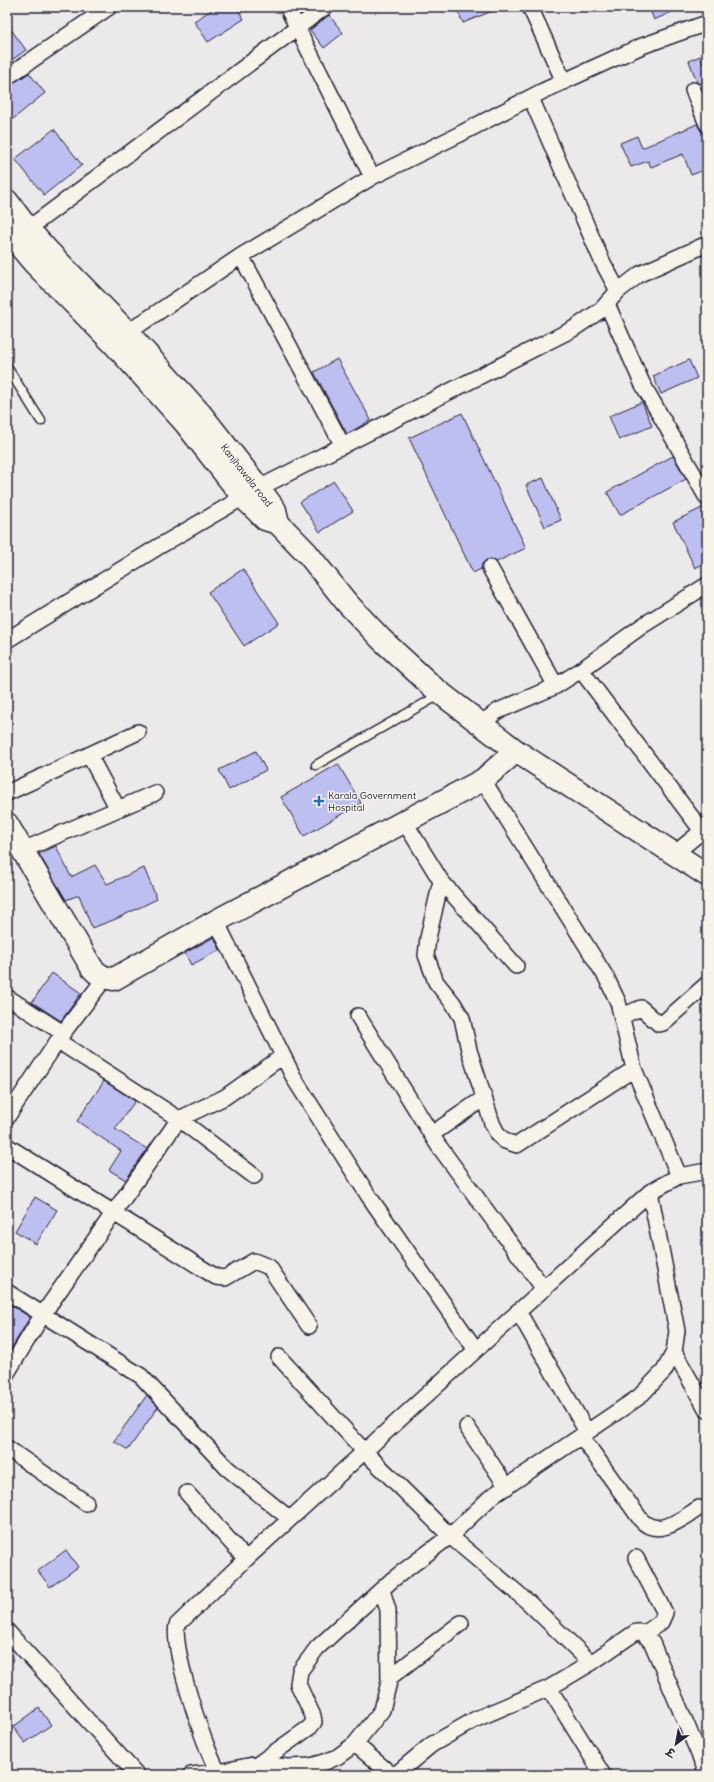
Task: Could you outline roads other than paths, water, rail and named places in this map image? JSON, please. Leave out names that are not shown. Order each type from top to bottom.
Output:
[{"type":"main road","name":"Kanjhawala road","points":[[7,202],[16,233],[120,338],[200,412],[251,493],[275,510],[278,524],[307,553],[347,603],[382,640],[441,694]]},
{"type":"main road","points":[[441,694],[516,751],[707,875]]},
{"type":"main road","points":[[7,824],[92,968],[105,978],[114,979],[216,921],[483,780],[516,751]]},
{"type":"street","points":[[7,77],[109,7]]},
{"type":"street","points":[[287,7],[372,177]]},
{"type":"street","points":[[16,233],[325,7]]},
{"type":"street","points":[[530,7],[564,82]]},
{"type":"street","points":[[120,338],[241,256],[372,177],[531,98],[642,46],[707,23]]},
{"type":"street","points":[[693,90],[707,124]]},
{"type":"street","points":[[531,98],[602,261],[618,291]]},
{"type":"street","points":[[7,640],[158,547],[251,493],[476,377],[573,329],[595,314],[607,304],[618,291],[640,274],[707,244]]},
{"type":"street","points":[[241,256],[343,446]]},
{"type":"street","points":[[607,304],[642,383],[707,498]]},
{"type":"street","points":[[490,568],[556,686]]},
{"type":"street","points":[[480,724],[498,711],[556,686],[642,626],[707,585]]},
{"type":"street","points":[[581,670],[704,829],[674,854]]},
{"type":"street","points":[[7,793],[138,732]]},
{"type":"street","points":[[89,755],[118,809]]},
{"type":"street","points":[[483,780],[606,976],[618,1002],[634,1069],[679,1176]]},
{"type":"street","points":[[23,850],[155,793]]},
{"type":"street","points":[[404,821],[441,881],[516,966]]},
{"type":"street","points":[[441,881],[428,938],[426,954],[436,982],[453,1003],[462,1018],[469,1050],[492,1123],[498,1135],[505,1141],[517,1145],[634,1069]]},
{"type":"street","points":[[216,921],[295,1080],[368,1195],[476,1350]]},
{"type":"street","points":[[7,1116],[61,1037],[105,978]]},
{"type":"street","points":[[622,1016],[641,1008],[659,1024],[663,1023],[707,984]]},
{"type":"street","points":[[7,997],[61,1037],[179,1119],[254,1176]]},
{"type":"street","points":[[358,1016],[432,1134],[544,1288]]},
{"type":"street","points":[[9,1365],[179,1119],[225,1097],[283,1056]]},
{"type":"street","points":[[432,1134],[484,1098]]},
{"type":"street","points":[[7,1146],[216,1277],[225,1278],[254,1261],[269,1267],[309,1326]]},
{"type":"street","points":[[219,1773],[190,1702],[175,1632],[177,1625],[246,1559],[650,1192],[679,1176],[707,1171]]},
{"type":"street","points":[[258,1764],[310,1727],[314,1722],[313,1716],[298,1684],[300,1671],[316,1648],[382,1590],[450,1536],[491,1497],[639,1397],[664,1371],[674,1352],[677,1331],[650,1192]]},
{"type":"street","points":[[7,1292],[141,1376],[227,1468],[290,1520]]},
{"type":"street","points":[[518,1311],[584,1434],[641,1520],[649,1527],[666,1527],[700,1508]]},
{"type":"street","points":[[674,1352],[707,1410]]},
{"type":"street","points":[[279,1357],[364,1452],[450,1536],[528,1602],[591,1663]]},
{"type":"street","points":[[467,1427],[507,1487]]},
{"type":"street","points":[[7,1448],[86,1503]]},
{"type":"street","points":[[187,1493],[246,1559]]},
{"type":"street","points":[[636,1558],[665,1613],[661,1622],[644,1634]]},
{"type":"street","points":[[191,1775],[219,1773],[258,1764],[288,1767],[310,1766],[337,1757],[355,1744],[382,1710],[389,1678],[388,1610],[382,1590]]},
{"type":"street","points":[[389,1678],[461,1623]]},
{"type":"street","points":[[7,1631],[138,1775]]},
{"type":"street","points":[[355,1744],[394,1775],[431,1745],[476,1719],[549,1688],[591,1663],[636,1632],[644,1634],[652,1643],[707,1773]]},
{"type":"street","points":[[549,1688],[603,1775]]},
{"type":"lane","points":[[7,367],[41,422]]},
{"type":"lane","points":[[316,765],[441,694]]},
{"type":"place","name":"Karala Government Hospital","points":[[319,801]]}]
